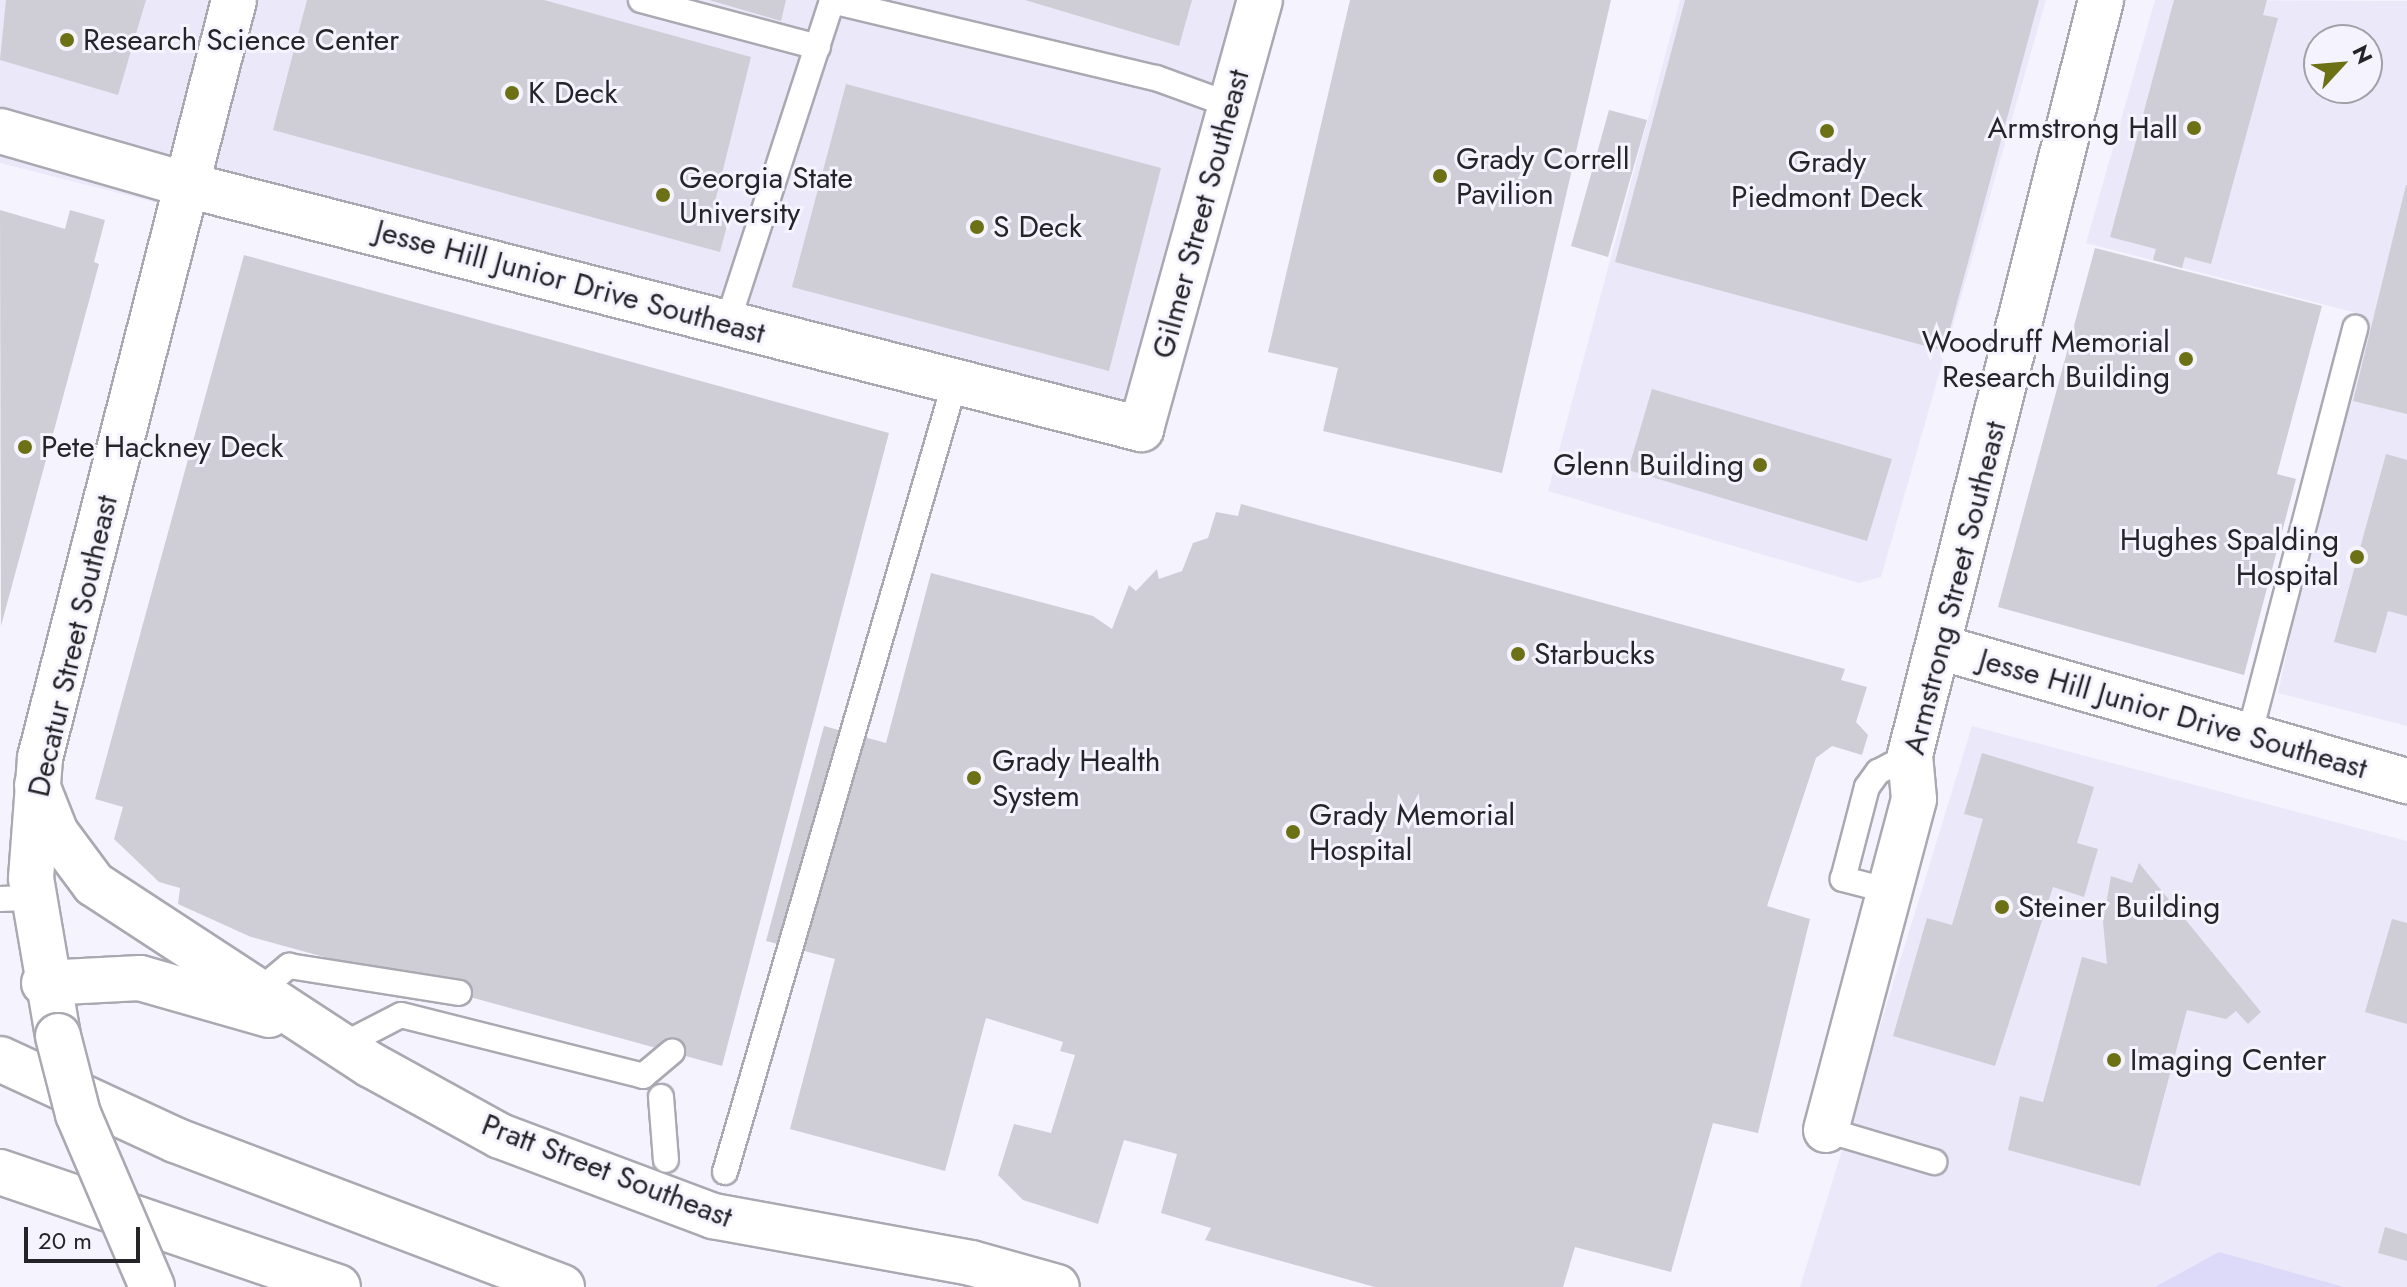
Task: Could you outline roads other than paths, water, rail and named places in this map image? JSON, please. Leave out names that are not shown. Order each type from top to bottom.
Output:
[{"type":"main road","name":"Decatur Street Southeast","points":[[152,1287],[83,1128],[44,983],[16,898],[37,785],[234,0]]},
{"type":"main road","name":"Gilmer Street Southeast","points":[[1141,429],[1260,0]]},
{"type":"main road","name":"Armstrong Street Southeast","points":[[1826,1130],[1914,799],[1910,755],[2101,0]]},
{"type":"main road","name":"Jesse Hill Junior Drive Southeast","points":[[0,131],[187,185],[1141,429]]},
{"type":"main road","name":"Jesse Hill Junior Drive Southeast","points":[[1939,647],[2407,781]]},
{"type":"main road","name":"Pratt Street Southeast","points":[[37,785],[56,833],[94,884],[330,1037],[500,1136],[713,1216],[971,1263],[1057,1287]]},
{"type":"main road","points":[[44,983],[140,978],[330,1037]]},
{"type":"main road","points":[[0,1059],[175,1140],[562,1287]]},
{"type":"main road","points":[[0,1172],[338,1287]]},
{"type":"lane","points":[[641,0],[818,47]]},
{"type":"lane","points":[[727,324],[832,1],[1156,78],[1230,105]]},
{"type":"lane","points":[[2249,736],[2355,328]]},
{"type":"lane","points":[[725,1172],[955,382]]},
{"type":"lane","points":[[260,990],[289,966],[459,993]]},
{"type":"lane","points":[[330,1037],[401,1015],[643,1076],[672,1052]]},
{"type":"lane","points":[[661,1097],[666,1160]]},
{"type":"lane","points":[[1826,1130],[1934,1162]]},
{"type":"place","name":"Research Science Center","points":[[67,40]]},
{"type":"place","name":"K Deck","points":[[512,93]]},
{"type":"place","name":"Armstrong Hall","points":[[2194,128]]},
{"type":"place","name":"Grady Piedmont Deck","points":[[1827,131]]},
{"type":"place","name":"Grady Correll Pavilion","points":[[1440,176]]},
{"type":"place","name":"Georgia State University","points":[[663,195]]},
{"type":"place","name":"S Deck","points":[[977,227]]},
{"type":"place","name":"Woodruff Memorial Research Building","points":[[2186,359]]},
{"type":"place","name":"Pete Hackney Deck","points":[[25,447]]},
{"type":"place","name":"Glenn Building","points":[[1760,465]]},
{"type":"place","name":"Hughes Spalding Hospital","points":[[2357,557]]},
{"type":"place","name":"Starbucks","points":[[1518,654]]},
{"type":"place","name":"Grady Health System","points":[[974,778]]},
{"type":"place","name":"Grady Memorial Hospital","points":[[1293,832]]},
{"type":"place","name":"Steiner Building","points":[[2002,907]]},
{"type":"place","name":"Imaging Center","points":[[2114,1060]]}]
